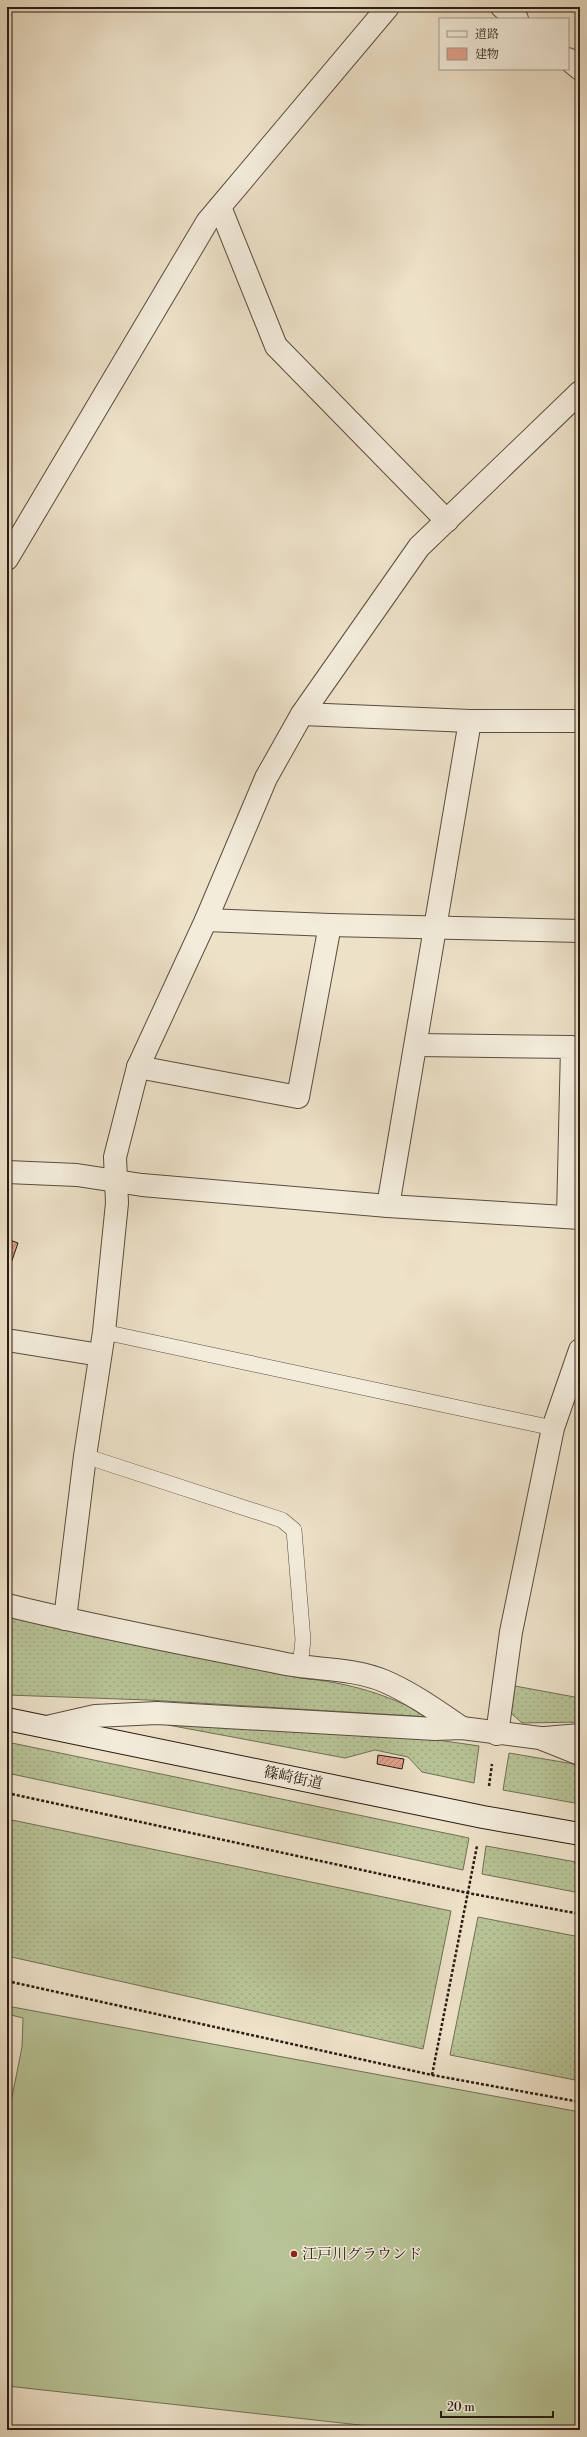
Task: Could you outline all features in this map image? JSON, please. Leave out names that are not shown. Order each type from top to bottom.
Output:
[{"type":"street","points":[[7,559],[15,532],[207,222],[388,7]]},
{"type":"street","points":[[502,7],[516,18]]},
{"type":"street","points":[[569,61],[580,69]]},
{"type":"street","points":[[220,207],[276,346],[447,521]]},
{"type":"street","points":[[65,1619],[85,1456],[104,1332],[117,1203],[115,1156],[138,1067],[206,920],[266,778],[302,714],[419,548],[580,392]]},
{"type":"street","points":[[302,714],[470,721],[580,721]]},
{"type":"street","points":[[388,1206],[417,1045],[435,927],[470,721]]},
{"type":"street","points":[[206,920],[330,925],[580,931]]},
{"type":"street","points":[[138,1067],[298,1097],[330,925]]},
{"type":"street","points":[[7,1172],[77,1175],[115,1182],[388,1206],[574,1218],[572,1047],[417,1045]]},
{"type":"street","points":[[7,1340],[100,1355]]},
{"type":"street","points":[[497,1734],[511,1632],[553,1428],[580,1350]]},
{"type":"street","points":[[7,1605],[65,1619],[300,1667],[352,1671],[384,1681],[433,1708],[462,1728]]},
{"type":"street","points":[[47,1728],[95,1716],[157,1713],[434,1729],[462,1728],[497,1734],[540,1738],[580,1735]]},
{"type":"street","name":"篠崎街道","points":[[7,1719],[483,1817],[580,1834]]},
{"type":"street","points":[[540,1738],[580,1754]]},
{"type":"lane","points":[[104,1332],[553,1428]]},
{"type":"lane","points":[[85,1456],[282,1520],[294,1530],[303,1640],[300,1667]]},
{"type":"path","points":[[488,1787],[493,1758]]},
{"type":"path","points":[[7,1793],[468,1893],[580,1914]]},
{"type":"path","points":[[432,2075],[478,1839]]},
{"type":"path","points":[[7,1980],[432,2075],[580,2102]]},
{"type":"green space","points":[[7,1617],[300,1678],[352,1686],[383,1696],[431,1717],[148,1700],[7,1695]]},
{"type":"green space","points":[[515,1686],[580,1698],[580,1722],[522,1723],[511,1713]]},
{"type":"green space","points":[[168,1725],[431,1739],[479,1746],[474,1783],[422,1772],[408,1757],[375,1750],[345,1758]]},
{"type":"green space","points":[[7,1742],[469,1838],[463,1870],[7,1773]]},
{"type":"green space","points":[[509,1753],[580,1765],[580,1804],[503,1790]]},
{"type":"green space","points":[[7,1819],[451,1911],[423,2049],[7,1956]]},
{"type":"green space","points":[[486,1846],[576,1862],[580,1865],[580,1893],[482,1874]]},
{"type":"green space","points":[[478,1917],[580,1937],[580,2081],[450,2055]]},
{"type":"green space","name":"江戸川グラウンド","points":[[7,2006],[580,2112],[580,2430],[405,2430],[7,2386],[7,2122],[22,2047],[23,2018],[7,2014]]},
{"type":"building","points":[[7,1239],[18,1243],[8,1272],[7,1272]]},
{"type":"building","points":[[378,1755],[404,1759],[402,1769],[377,1764]]},
{"type":"building","points":[[577,1855],[580,1855],[580,1865],[575,1864]]},
{"type":"place","name":"江戸川グラウンド","points":[[294,2254]]}]
